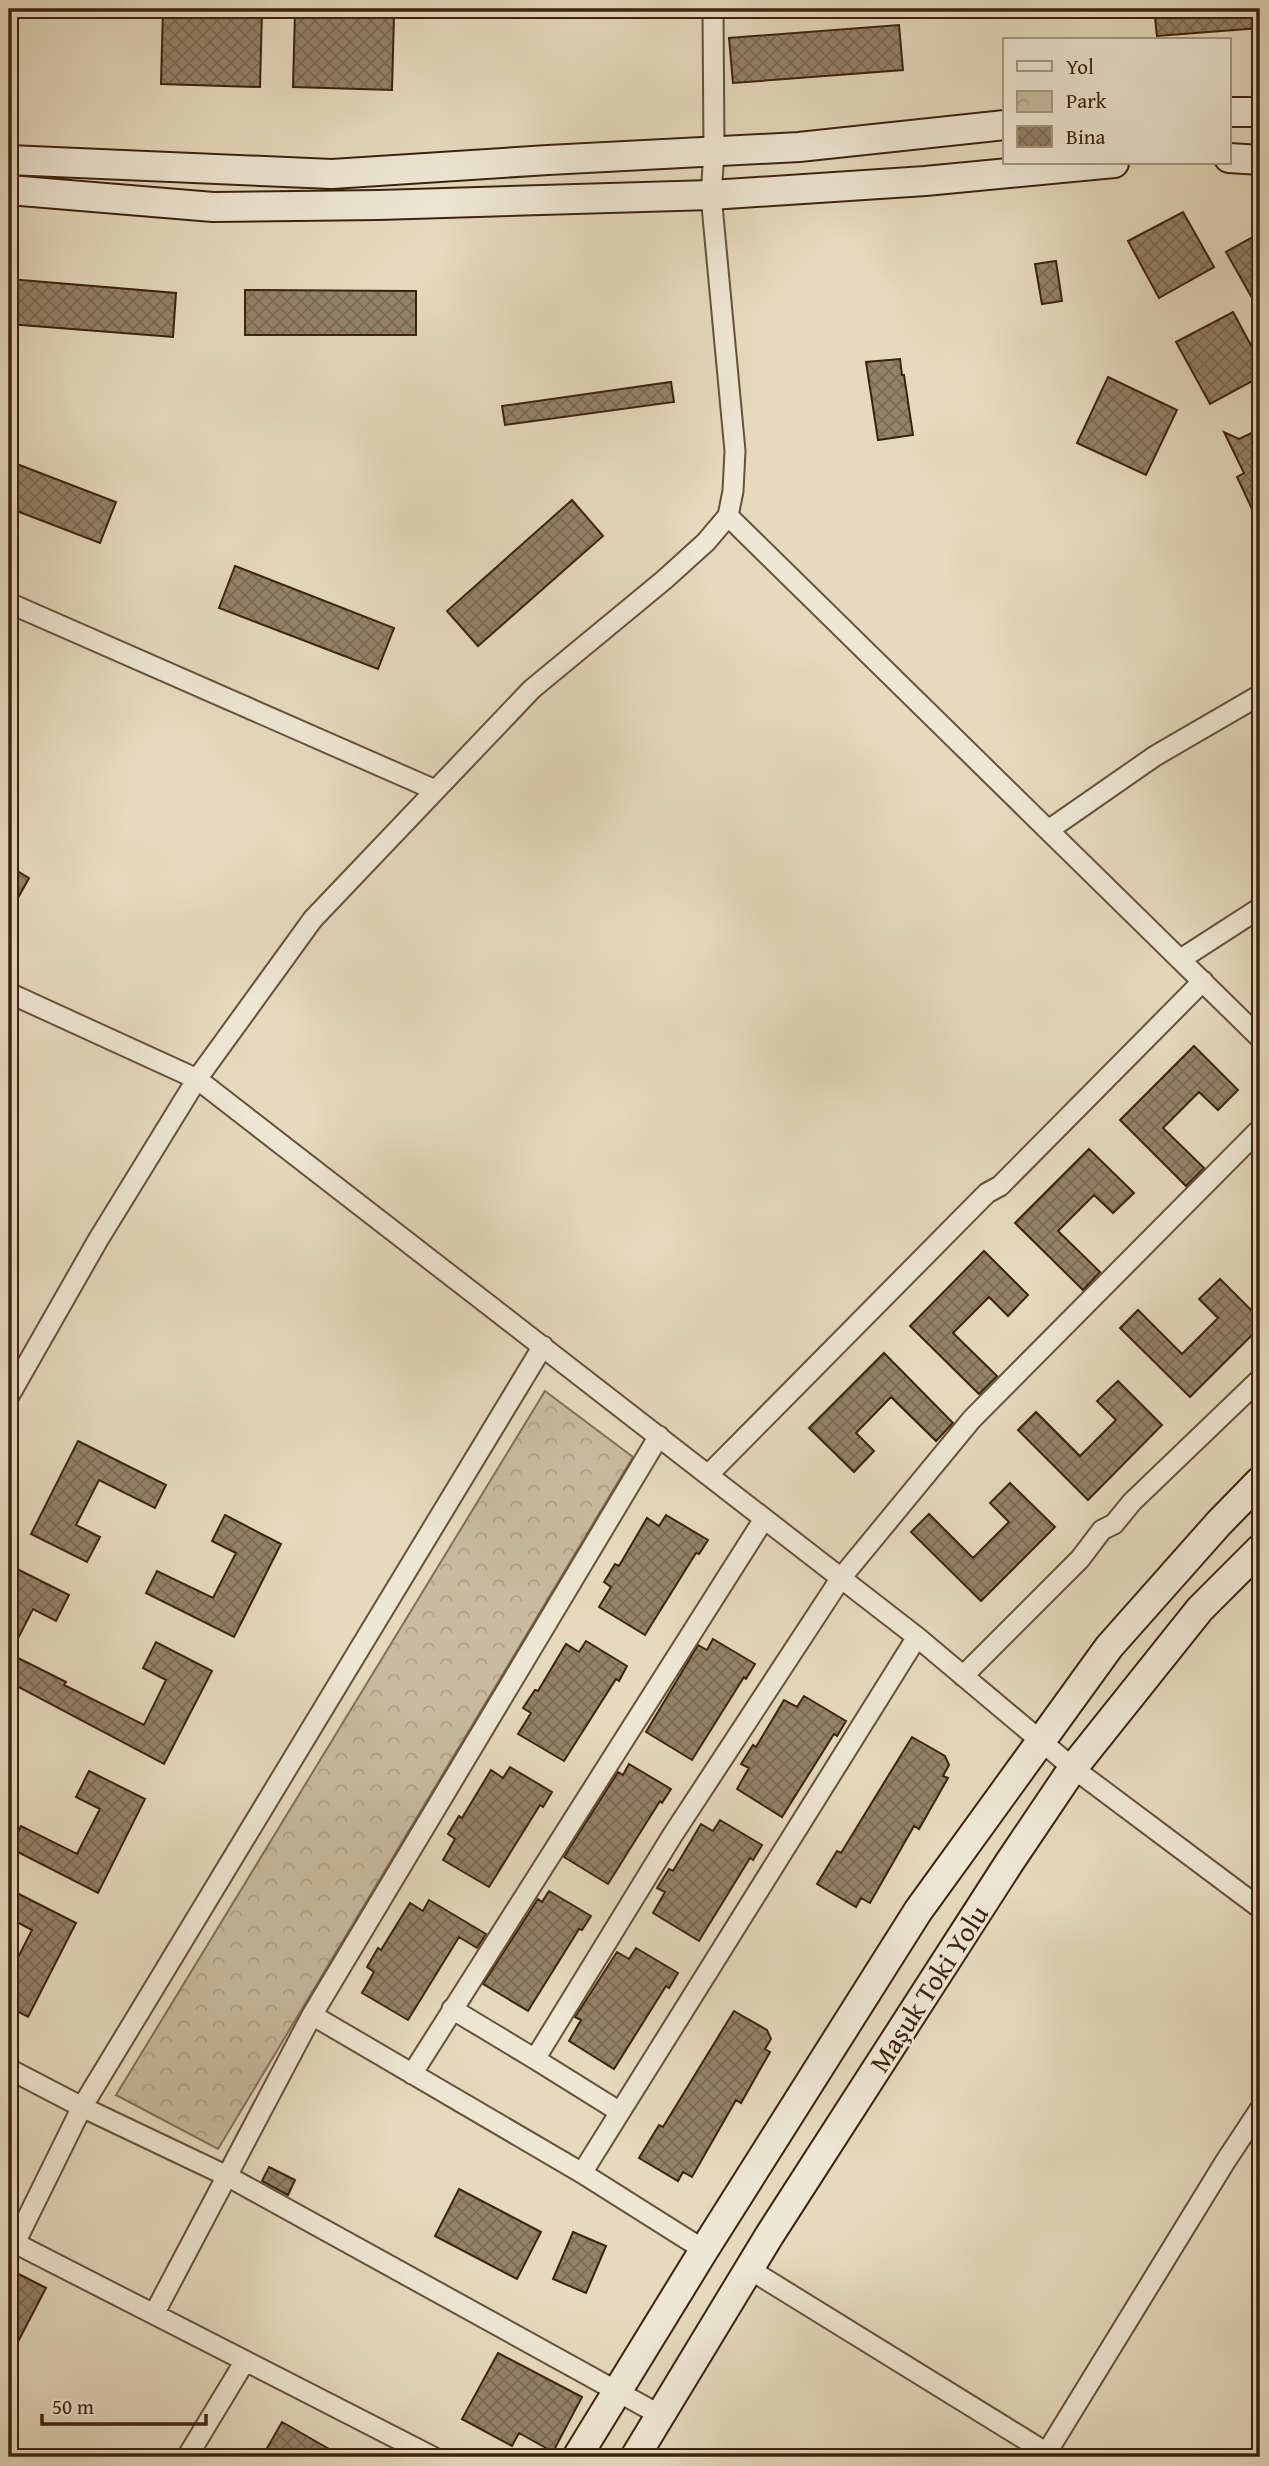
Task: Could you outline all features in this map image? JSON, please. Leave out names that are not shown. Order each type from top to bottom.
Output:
[{"type":"main road","points":[[1230,112],[1260,112]]},
{"type":"main road","points":[[9,160],[332,174],[799,148],[1003,125]]},
{"type":"main road","points":[[1230,158],[1260,160]]},
{"type":"main road","points":[[9,190],[213,208],[379,205],[711,195],[925,181],[1104,164]]},
{"type":"main road","points":[[577,2457],[918,1911],[1109,1647],[1260,1481]]},
{"type":"main road","name":"Maşuk Toki Yolu","points":[[635,2457],[749,2269],[1001,1875],[1073,1768],[1200,1609],[1260,1549]]},
{"type":"street","points":[[9,1396],[98,1240],[197,1079],[313,919],[532,689],[664,580],[706,542],[729,516],[735,451],[711,195],[714,152],[713,9]]},
{"type":"street","points":[[729,516],[1260,1038]]},
{"type":"street","points":[[9,603],[435,790]]},
{"type":"street","points":[[1050,829],[1155,756],[1260,695]]},
{"type":"street","points":[[1181,959],[1260,908]]},
{"type":"street","points":[[708,1475],[987,1193],[1000,1186],[1203,981]]},
{"type":"street","points":[[9,993],[197,1079],[917,1637],[1073,1768],[1260,1908]]},
{"type":"street","points":[[535,2059],[672,1836],[841,1578],[972,1419],[1260,1129]]},
{"type":"street","points":[[433,2457],[12,2241],[82,2108],[543,1346]]},
{"type":"street","points":[[963,1676],[1080,1559],[1102,1530],[1114,1524],[1132,1502],[1260,1378]]},
{"type":"street","points":[[154,2314],[312,2015],[659,1436]]},
{"type":"street","points":[[412,2074],[764,1519]]},
{"type":"street","points":[[582,2172],[917,1637]]},
{"type":"street","points":[[452,2009],[620,2112]]},
{"type":"street","points":[[312,2015],[582,2172],[704,2250]]},
{"type":"street","points":[[9,2069],[82,2108],[227,2176],[660,2415]]},
{"type":"street","points":[[749,2269],[1045,2455],[1224,2162],[1260,2109]]},
{"type":"street","points":[[187,2457],[245,2361]]},
{"type":"green space","points":[[545,1391],[633,1457],[218,2149],[116,2095]]},
{"type":"building","points":[[163,9],[262,11],[260,87],[161,84]]},
{"type":"building","points":[[1154,9],[1260,9],[1260,28],[1157,36]]},
{"type":"building","points":[[295,12],[394,15],[392,90],[293,87]]},
{"type":"building","points":[[899,25],[903,70],[733,83],[729,38]]},
{"type":"building","points":[[1183,212],[1214,267],[1159,298],[1128,241]]},
{"type":"building","points":[[1260,233],[1260,312],[1226,252]]},
{"type":"building","points":[[1056,261],[1062,301],[1042,304],[1035,264]]},
{"type":"building","points":[[9,279],[176,293],[173,337],[9,324]]},
{"type":"building","points":[[245,290],[416,291],[416,335],[245,335]]},
{"type":"building","points":[[1233,312],[1260,362],[1260,377],[1210,404],[1176,342]]},
{"type":"building","points":[[900,359],[913,435],[878,440],[866,362]]},
{"type":"building","points":[[1108,377],[1177,410],[1146,475],[1077,443]]},
{"type":"building","points":[[671,382],[674,402],[505,425],[502,406]]},
{"type":"building","points":[[1260,429],[1260,526],[1237,477],[1244,473],[1224,432],[1239,439]]},
{"type":"building","points":[[9,461],[116,502],[100,543],[9,508]]},
{"type":"building","points":[[572,500],[603,536],[478,646],[447,611]]},
{"type":"building","points":[[235,566],[394,628],[378,669],[219,608]]},
{"type":"building","points":[[9,866],[29,878],[9,914]]},
{"type":"building","points":[[1194,1046],[1238,1090],[1218,1110],[1199,1092],[1163,1128],[1204,1168],[1186,1186],[1120,1120]]},
{"type":"building","points":[[1089,1149],[1134,1193],[1113,1213],[1094,1195],[1058,1231],[1100,1272],[1083,1290],[1015,1223]]},
{"type":"building","points":[[984,1251],[1028,1295],[1008,1316],[989,1297],[953,1333],[997,1376],[979,1394],[910,1326]]},
{"type":"building","points":[[1220,1279],[1260,1319],[1260,1327],[1190,1397],[1120,1328],[1138,1310],[1182,1354],[1218,1318],[1199,1299]]},
{"type":"building","points":[[884,1353],[953,1423],[936,1441],[891,1397],[856,1433],[874,1451],[854,1472],[809,1428]]},
{"type":"building","points":[[1118,1381],[1162,1425],[1088,1500],[1018,1430],[1036,1412],[1080,1456],[1116,1420],[1097,1401]]},
{"type":"building","points":[[78,1441],[166,1485],[155,1508],[99,1480],[76,1525],[100,1537],[87,1562],[31,1534]]},
{"type":"building","points":[[1010,1483],[1055,1527],[981,1601],[911,1532],[929,1514],[973,1558],[1009,1522],[990,1503]]},
{"type":"building","points":[[225,1515],[281,1544],[234,1637],[146,1593],[157,1571],[213,1598],[236,1553],[212,1541]]},
{"type":"building","points":[[666,1515],[708,1540],[699,1554],[696,1553],[645,1635],[599,1607],[611,1587],[604,1582],[615,1564],[619,1566],[647,1518],[659,1526]]},
{"type":"building","points":[[13,1567],[69,1595],[56,1621],[33,1609],[10,1654],[66,1682],[64,1685],[144,1725],[166,1680],[143,1668],[156,1642],[212,1671],[164,1764],[9,1682],[9,1576]]},
{"type":"building","points":[[713,1639],[755,1664],[692,1760],[646,1732],[698,1645],[707,1650]]},
{"type":"building","points":[[586,1641],[627,1666],[564,1761],[518,1734],[531,1713],[523,1708],[535,1690],[538,1691],[566,1644],[579,1652]]},
{"type":"building","points":[[804,1696],[846,1721],[837,1736],[834,1734],[782,1817],[737,1789],[749,1768],[741,1764],[753,1745],[756,1747],[784,1700],[797,1707]]},
{"type":"building","points":[[912,1737],[945,1756],[949,1765],[943,1776],[948,1778],[919,1829],[914,1826],[870,1903],[861,1898],[856,1907],[817,1884],[837,1851],[841,1853]]},
{"type":"building","points":[[629,1764],[671,1789],[662,1803],[660,1801],[608,1884],[564,1857],[618,1772],[623,1775]]},
{"type":"building","points":[[510,1767],[552,1792],[543,1807],[540,1805],[489,1887],[443,1860],[455,1839],[448,1834],[459,1816],[462,1818],[491,1770],[503,1778]]},
{"type":"building","points":[[89,1771],[145,1799],[98,1893],[10,1848],[21,1826],[77,1854],[100,1809],[76,1797]]},
{"type":"building","points":[[720,1820],[762,1845],[753,1860],[750,1858],[699,1941],[653,1913],[665,1892],[657,1888],[669,1869],[673,1871],[701,1824],[713,1831]]},
{"type":"building","points":[[9,1889],[76,1923],[28,2017],[9,2007],[9,1975],[32,1930],[9,1918]]},
{"type":"building","points":[[549,1891],[591,1916],[582,1930],[579,1929],[528,2011],[483,1984],[538,1899],[542,1902]]},
{"type":"building","points":[[429,1900],[486,1934],[477,1948],[459,1937],[408,2020],[362,1993],[374,1972],[367,1967],[378,1948],[381,1950],[410,1903],[423,1911]]},
{"type":"building","points":[[636,1948],[678,1973],[669,1988],[666,1986],[614,2069],[569,2041],[581,2020],[575,2017],[617,1952],[629,1959]]},
{"type":"building","points":[[734,2011],[767,2030],[771,2039],[765,2049],[770,2052],[741,2103],[736,2100],[692,2177],[683,2172],[678,2181],[639,2158],[659,2125],[663,2127]]},
{"type":"building","points":[[269,2167],[295,2180],[288,2195],[262,2181]]},
{"type":"building","points":[[459,2189],[541,2232],[517,2279],[435,2236]]},
{"type":"building","points":[[573,2232],[606,2246],[586,2293],[553,2279]]},
{"type":"building","points":[[9,2269],[46,2288],[9,2359]]},
{"type":"building","points":[[498,2353],[582,2397],[553,2452],[519,2433],[512,2446],[462,2419]]},
{"type":"building","points":[[282,2422],[343,2457],[262,2457]]}]
